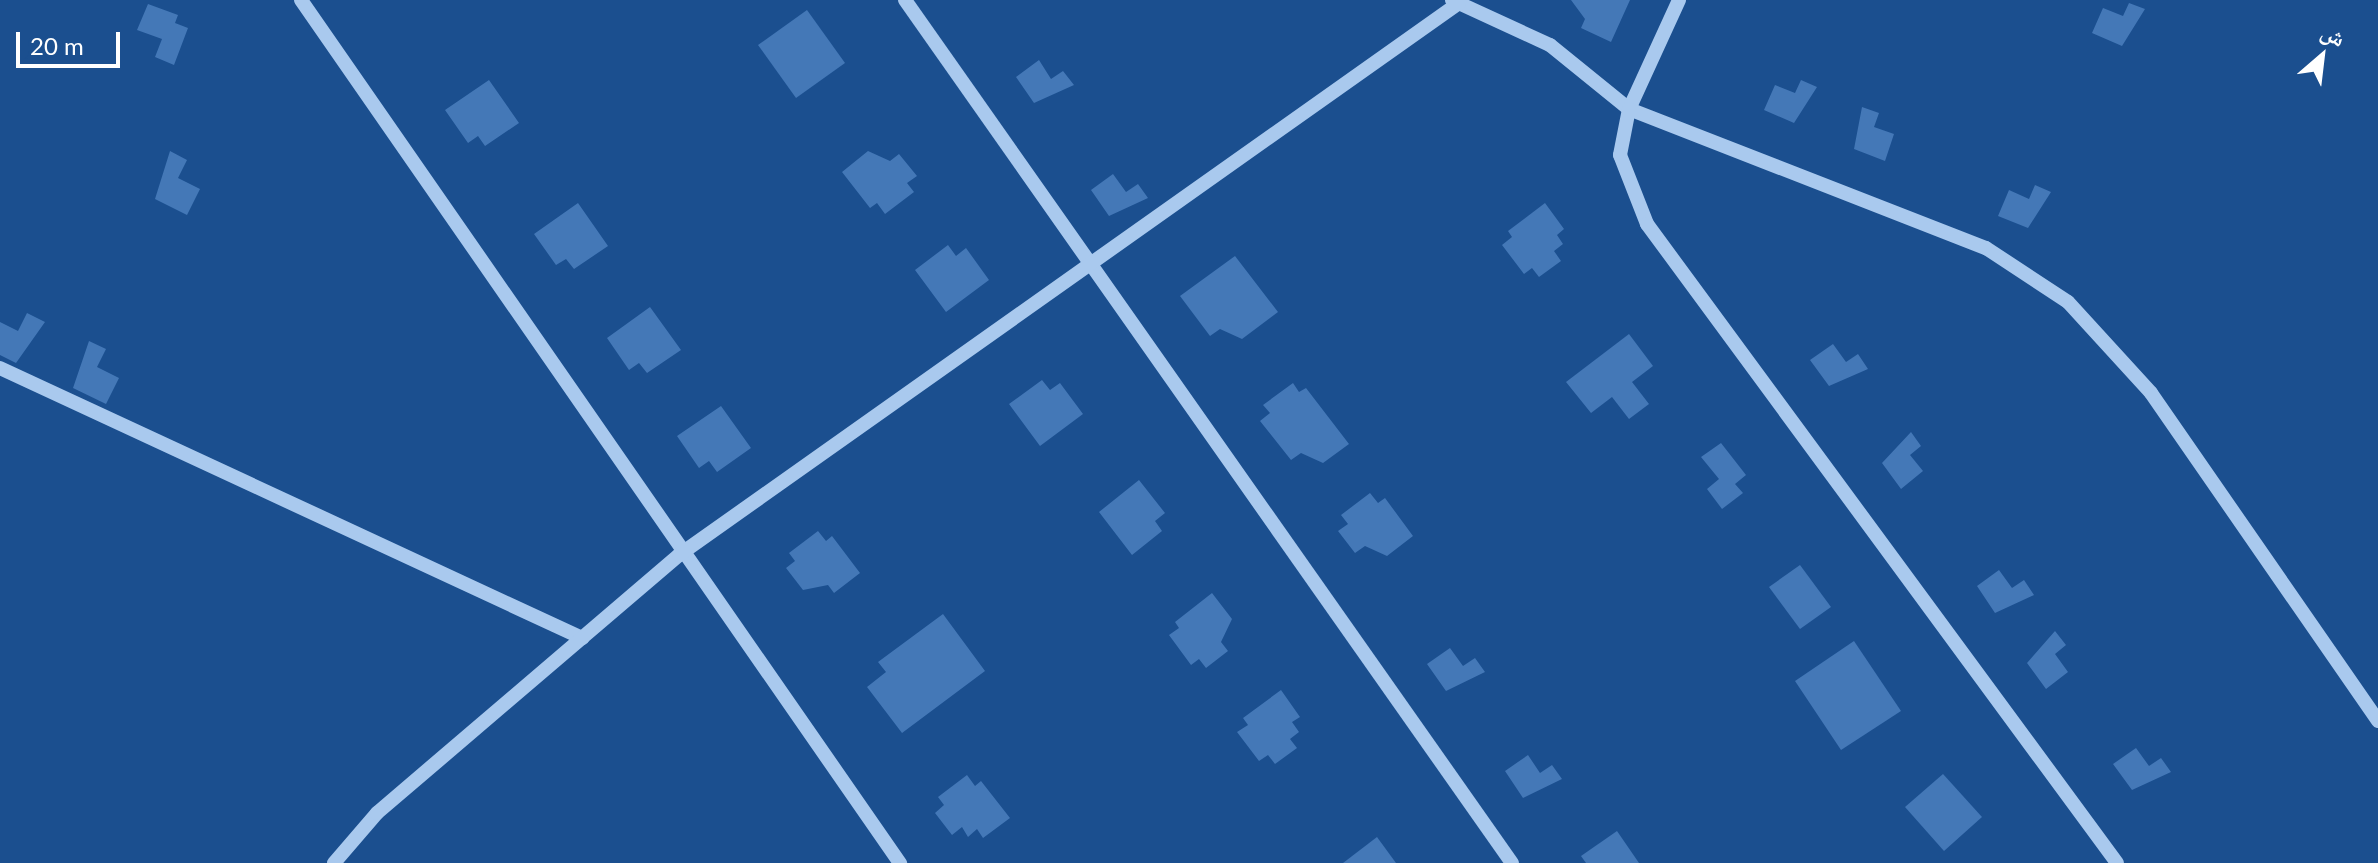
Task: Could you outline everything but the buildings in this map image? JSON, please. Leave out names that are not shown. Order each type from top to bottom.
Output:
[{"type":"street","points":[[301,0],[679,555],[900,863]]},
{"type":"street","points":[[905,0],[1512,863]]},
{"type":"street","points":[[1679,0],[1629,109],[1620,155],[1647,224],[2117,863]]},
{"type":"street","points":[[334,863],[377,813],[679,555],[1455,2],[1550,45],[1629,109],[1986,248],[2068,302],[2151,393],[2378,721]]},
{"type":"street","points":[[0,368],[582,638]]}]
